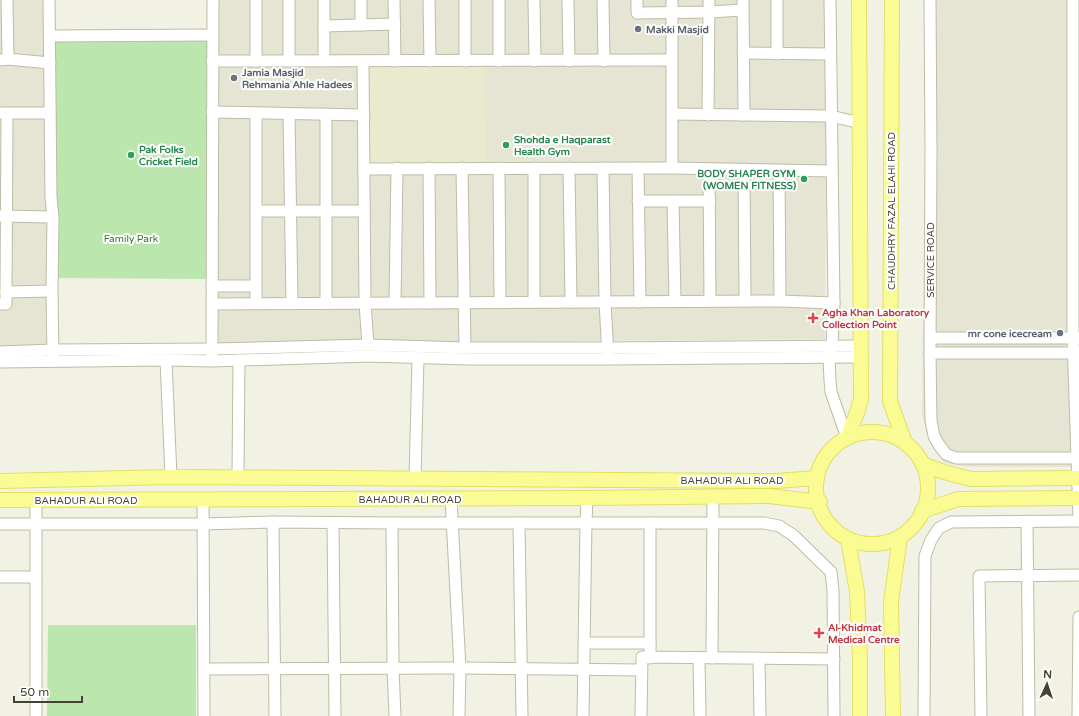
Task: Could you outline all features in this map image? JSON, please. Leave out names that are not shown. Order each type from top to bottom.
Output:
[{"type":"main road","points":[[847,438],[861,399],[859,0]]},
{"type":"main road","name":"CHAUDHRY FAZAL ELAHI ROAD","points":[[892,0],[890,402],[905,443]]},
{"type":"main road","points":[[876,432],[892,436],[905,443],[917,454],[925,465],[928,483],[927,499],[913,527],[900,537],[887,542],[874,544],[861,543],[848,539],[836,531],[826,521],[816,494],[816,478],[822,462],[833,448],[847,438],[861,433],[876,432]]},
{"type":"main road","points":[[925,465],[971,479],[1078,478]]},
{"type":"main road","name":"BAHADUR ALI ROAD","points":[[0,481],[171,477],[776,481],[816,478]]},
{"type":"main road","points":[[136,478],[136,500]]},
{"type":"main road","name":"BAHADUR ALI ROAD","points":[[0,500],[451,499],[769,496],[820,502]]},
{"type":"main road","points":[[922,511],[958,499],[1078,498]]},
{"type":"main road","points":[[893,716],[891,602],[900,537]]},
{"type":"main road","points":[[848,539],[857,592],[860,658],[860,716]]},
{"type":"street","points":[[7,0],[4,60],[50,63]]},
{"type":"street","points":[[49,0],[51,197],[53,216],[53,356]]},
{"type":"street","points":[[212,0],[212,355]]},
{"type":"street","points":[[256,0],[256,61]]},
{"type":"street","points":[[289,0],[289,61]]},
{"type":"street","points":[[324,0],[324,61]]},
{"type":"street","points":[[361,0],[361,25]]},
{"type":"street","points":[[394,0],[395,61]]},
{"type":"street","points":[[429,0],[430,61]]},
{"type":"street","points":[[465,0],[465,61]]},
{"type":"street","points":[[499,0],[499,61]]},
{"type":"street","points":[[534,0],[535,61]]},
{"type":"street","points":[[568,0],[569,61]]},
{"type":"street","points":[[603,0],[604,61]]},
{"type":"street","points":[[637,0],[637,13],[672,14],[709,12],[743,5],[744,115]]},
{"type":"street","points":[[672,0],[672,168]]},
{"type":"street","points":[[708,115],[709,0]]},
{"type":"street","points":[[777,0],[777,54]]},
{"type":"street","points":[[830,0],[834,303],[832,345],[829,358],[831,392],[847,438]]},
{"type":"street","name":"SERVICE ROAD","points":[[930,0],[930,353],[931,421],[934,436],[939,446],[946,454],[956,458],[1078,458]]},
{"type":"street","points":[[924,716],[925,556],[931,540],[939,528],[951,522],[1079,520],[1073,0]]},
{"type":"street","points":[[324,26],[395,24]]},
{"type":"street","points":[[50,36],[212,35]]},
{"type":"street","points":[[744,53],[830,54]]},
{"type":"street","points":[[212,61],[672,60]]},
{"type":"street","points":[[363,61],[365,303],[368,345]]},
{"type":"street","points":[[212,112],[364,115]]},
{"type":"street","points":[[0,304],[6,304],[3,216],[3,113],[50,113]]},
{"type":"street","points":[[256,113],[256,304]]},
{"type":"street","points":[[289,114],[292,303]]},
{"type":"street","points":[[326,114],[326,303]]},
{"type":"street","points":[[672,114],[831,116],[860,123]]},
{"type":"street","points":[[364,168],[672,168],[832,171]]},
{"type":"street","points":[[395,303],[397,168]]},
{"type":"street","points":[[429,168],[430,303]]},
{"type":"street","points":[[462,168],[466,348]]},
{"type":"street","points":[[499,168],[500,302]]},
{"type":"street","points":[[534,168],[534,302]]},
{"type":"street","points":[[569,168],[571,302]]},
{"type":"street","points":[[603,168],[605,302],[608,354]]},
{"type":"street","points":[[638,168],[640,302]]},
{"type":"street","points":[[710,169],[710,301]]},
{"type":"street","points":[[744,169],[745,301]]},
{"type":"street","points":[[779,170],[780,301]]},
{"type":"street","points":[[638,201],[710,201]]},
{"type":"street","points":[[673,201],[675,301]]},
{"type":"street","points":[[256,211],[364,211]]},
{"type":"street","points":[[3,216],[53,216]]},
{"type":"street","points":[[212,286],[256,286]]},
{"type":"street","points":[[6,292],[52,291]]},
{"type":"street","points":[[212,304],[675,301],[780,301],[834,303]]},
{"type":"street","points":[[930,338],[1076,338]]},
{"type":"street","points":[[0,352],[53,356],[166,360],[212,355],[368,345],[608,354],[829,358],[861,351]]},
{"type":"street","points":[[0,362],[53,356],[212,355],[239,360],[368,356],[418,358],[608,354],[832,345],[861,351]]},
{"type":"street","points":[[930,353],[1076,353]]},
{"type":"street","points":[[415,479],[418,358]]},
{"type":"street","points":[[166,360],[171,477]]},
{"type":"street","points":[[238,477],[239,360]]},
{"type":"street","points":[[712,658],[713,497]]},
{"type":"street","points":[[583,716],[586,522],[588,498]]},
{"type":"street","points":[[203,499],[204,716]]},
{"type":"street","points":[[451,499],[460,668],[459,716]]},
{"type":"street","points":[[36,500],[36,716]]},
{"type":"street","points":[[1027,521],[1029,716]]},
{"type":"street","points":[[273,522],[275,716]]},
{"type":"street","points":[[0,524],[586,522],[764,523],[779,526],[793,535],[831,572],[833,590],[834,716]]},
{"type":"street","points":[[333,523],[335,716]]},
{"type":"street","points":[[392,523],[393,668],[395,716]]},
{"type":"street","points":[[519,523],[522,716]]},
{"type":"street","points":[[650,523],[650,658]]},
{"type":"street","points":[[981,716],[979,576],[1079,575]]},
{"type":"street","points":[[0,576],[36,577]]},
{"type":"street","points":[[1078,716],[1079,617]]},
{"type":"street","points":[[585,643],[650,643]]},
{"type":"street","points":[[641,716],[642,657],[834,659]]},
{"type":"street","points":[[699,658],[700,716]]},
{"type":"street","points":[[759,659],[760,716]]},
{"type":"street","points":[[204,669],[460,668],[641,670]]},
{"type":"shaded area","points":[[0,0],[45,0],[49,292],[46,345],[0,347]]},
{"type":"shaded area","points":[[217,0],[827,0],[825,339],[217,344]]},
{"type":"shaded area","points":[[927,0],[1079,0],[1079,467],[970,467],[944,463],[933,448],[922,415]]},
{"type":"shaded area","points":[[363,61],[483,61],[486,168],[364,169]]},
{"type":"green space","name":"Pak Folks Cricket Field","points":[[212,35],[212,279],[52,278],[50,36]]},
{"type":"green space","points":[[48,625],[196,625],[196,716],[47,716]]},
{"type":"place","name":"Makki Masjid","points":[[638,29]]},
{"type":"place","name":"Jamia Masjid Rehmania Ahle Hadees","points":[[234,78]]},
{"type":"place","name":"Shohda e Haqparast Health Gym","points":[[506,145]]},
{"type":"place","name":"Pak Folks Cricket Field","points":[[131,155]]},
{"type":"place","name":"BODY SHAPER GYM (WOMEN FITNESS)","points":[[804,179]]},
{"type":"place","name":"Agha Khan Laboratory Collection Point","points":[[813,318]]},
{"type":"place","name":"mr cone icecream","points":[[1060,333]]},
{"type":"place","name":"Al-Khidmat Medical Centre","points":[[819,633]]},
{"type":"park label","name":"Family Park","points":[[131,238]]}]
